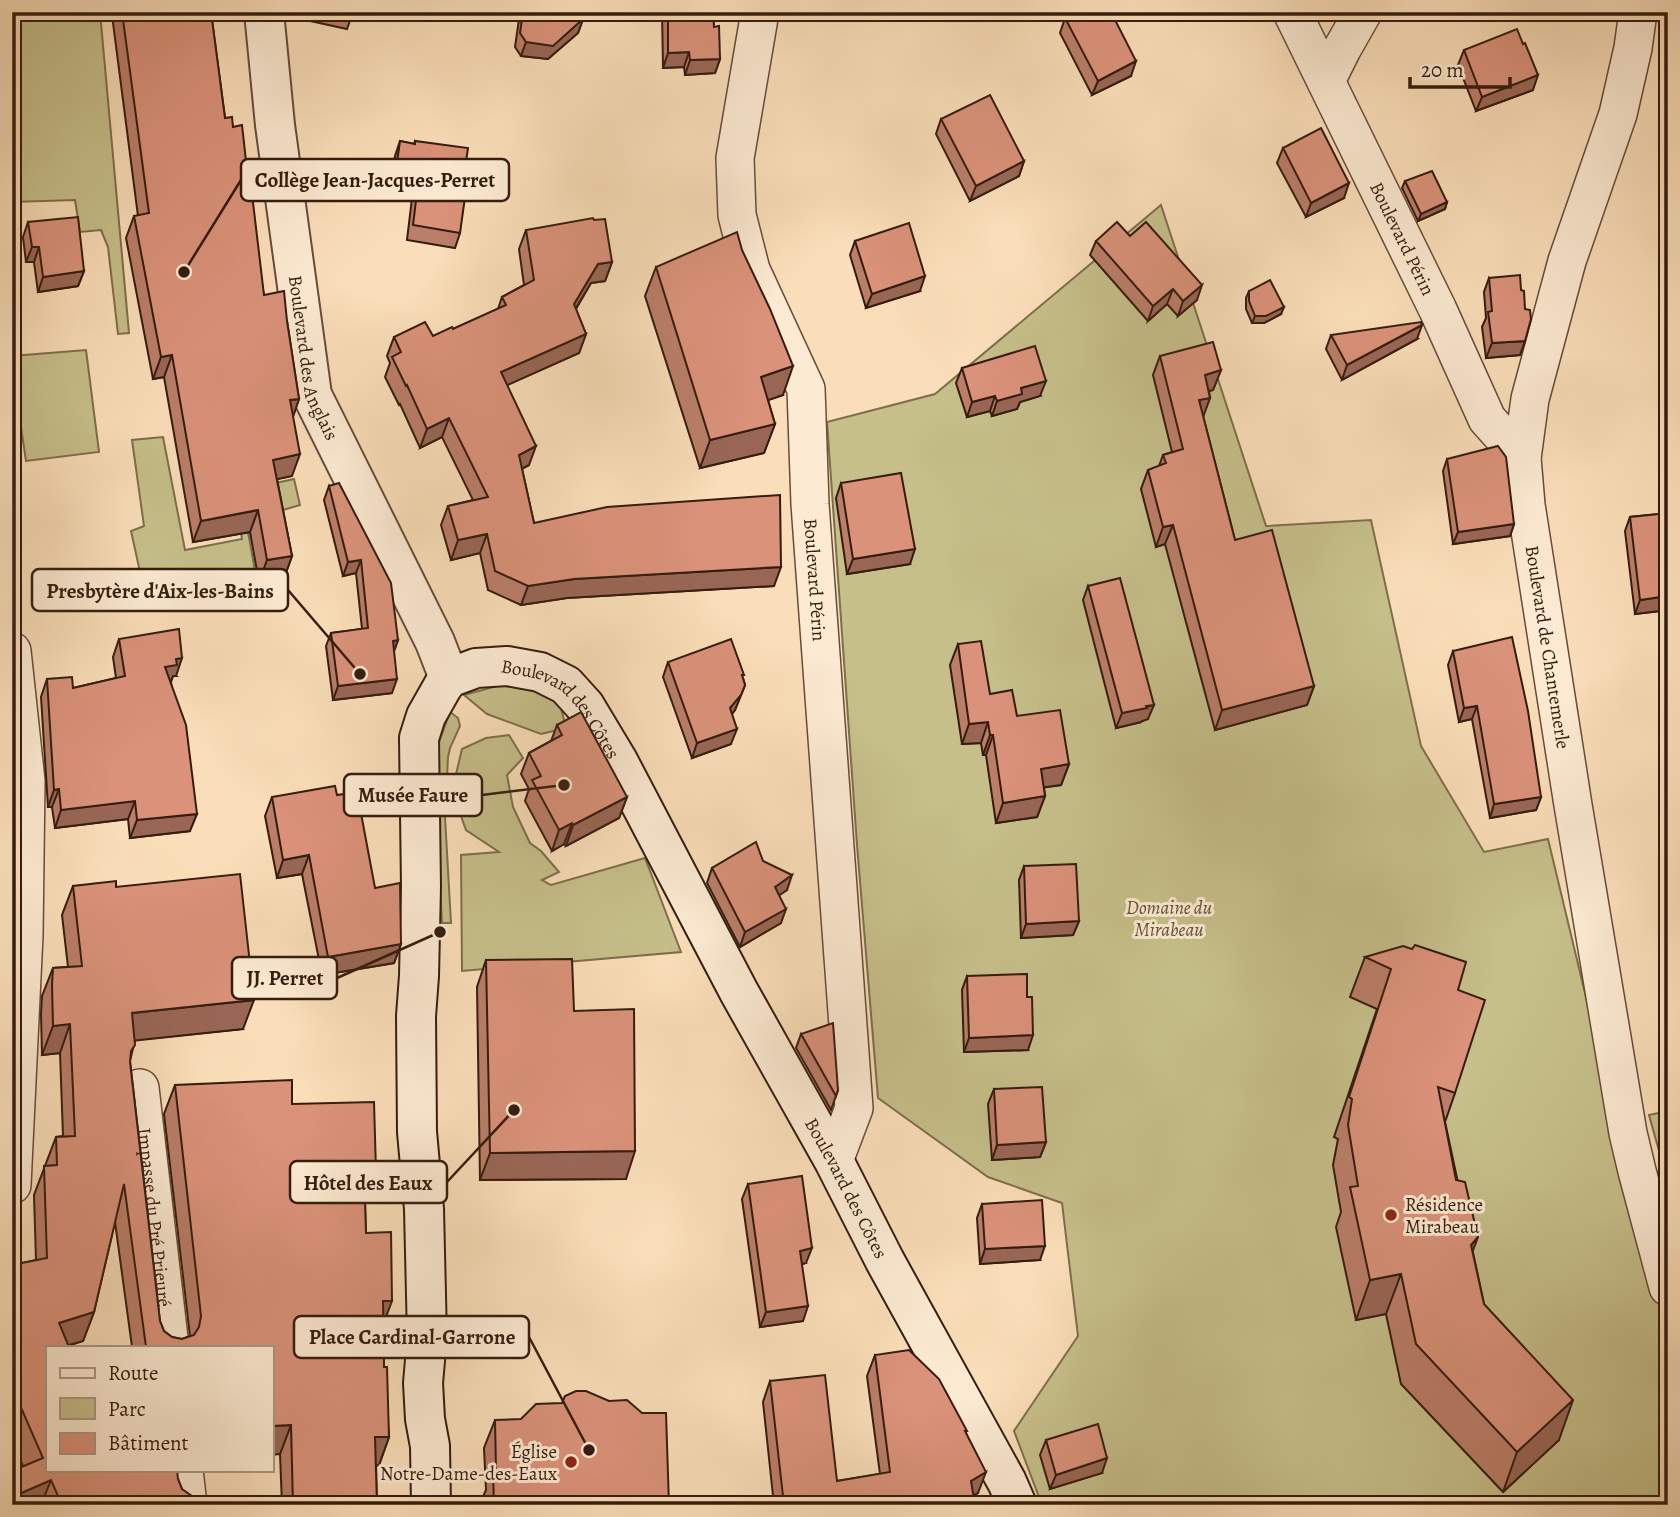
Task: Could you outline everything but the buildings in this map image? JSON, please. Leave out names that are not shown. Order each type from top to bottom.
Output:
[{"type":"main road","name":"Boulevard des Anglais","points":[[264,12],[275,125],[312,396],[435,642],[449,678]]},
{"type":"main road","name":"Boulevard des Côtes","points":[[449,678],[476,668],[507,666],[540,672],[566,685],[585,706],[618,761],[739,992],[834,1161],[1017,1505]]},
{"type":"main road","points":[[431,1505],[430,1446],[423,1383],[427,1338],[424,1209],[417,1132],[419,738],[426,716],[449,678]]},
{"type":"street","name":"Boulevard Périn","points":[[760,12],[735,158],[737,215],[751,270],[806,389],[810,504],[854,1108],[834,1161]]},
{"type":"street","name":"Boulevard Périn","points":[[1292,12],[1438,310],[1487,419],[1522,458]]},
{"type":"street","points":[[1326,81],[1363,12]]},
{"type":"street","name":"Boulevard de Chantemerle","points":[[1638,12],[1618,114],[1567,261],[1530,399],[1522,458],[1526,505],[1626,1120],[1668,1287]]},
{"type":"street","points":[[12,651],[26,781],[24,935],[12,1185]]},
{"type":"street","name":"Impasse du Pré Prieuré","points":[[140,1088],[170,1346]]},
{"type":"street","points":[[184,1472],[188,1505]]},
{"type":"green space","points":[[12,12],[100,12],[129,333],[118,334],[108,247],[101,230],[80,232],[75,200],[12,202]]},
{"type":"green space","name":"Domaine du Mirabeau","points":[[1161,205],[1266,526],[1371,520],[1421,746],[1484,852],[1548,839],[1668,1339],[1668,1505],[1042,1505],[1014,1431],[1078,1336],[1062,1203],[988,1177],[878,1098],[827,422],[935,394]]},
{"type":"green space","points":[[86,350],[99,452],[26,461],[12,356]]},
{"type":"green space","points":[[163,437],[185,550],[242,539],[235,492],[294,479],[300,505],[246,521],[257,582],[146,599],[131,531],[144,526],[132,440]]},
{"type":"green space","points":[[497,686],[537,686],[560,704],[566,728],[541,734],[487,714],[464,695]]},
{"type":"green space","points":[[450,712],[458,718],[460,726],[448,757],[445,817],[451,923],[442,923],[438,851],[438,745]]},
{"type":"green space","points":[[509,735],[523,758],[507,775],[513,807],[530,843],[541,851],[559,872],[542,880],[551,885],[645,858],[681,952],[462,971],[461,855],[499,852],[466,830],[452,791],[462,749],[486,738]]},
{"type":"green space","points":[[1668,1111],[1668,1183],[1649,1115]]},
{"type":"place","name":"Collège Jean-Jacques-Perret","points":[[184,272]]},
{"type":"place","name":"Presbytère d'Aix-les-Bains","points":[[360,674]]},
{"type":"place","name":"Musée Faure","points":[[564,785]]},
{"type":"place","name":"JJ. Perret","points":[[440,932]]},
{"type":"place","name":"Hôtel des Eaux","points":[[514,1110]]},
{"type":"place","name":"Résidence Mirabeau","points":[[1391,1215]]},
{"type":"place","name":"Place Cardinal-Garrone","points":[[589,1450]]},
{"type":"place","name":"Église Notre-Dame-des-Eaux","points":[[571,1462]]}]
